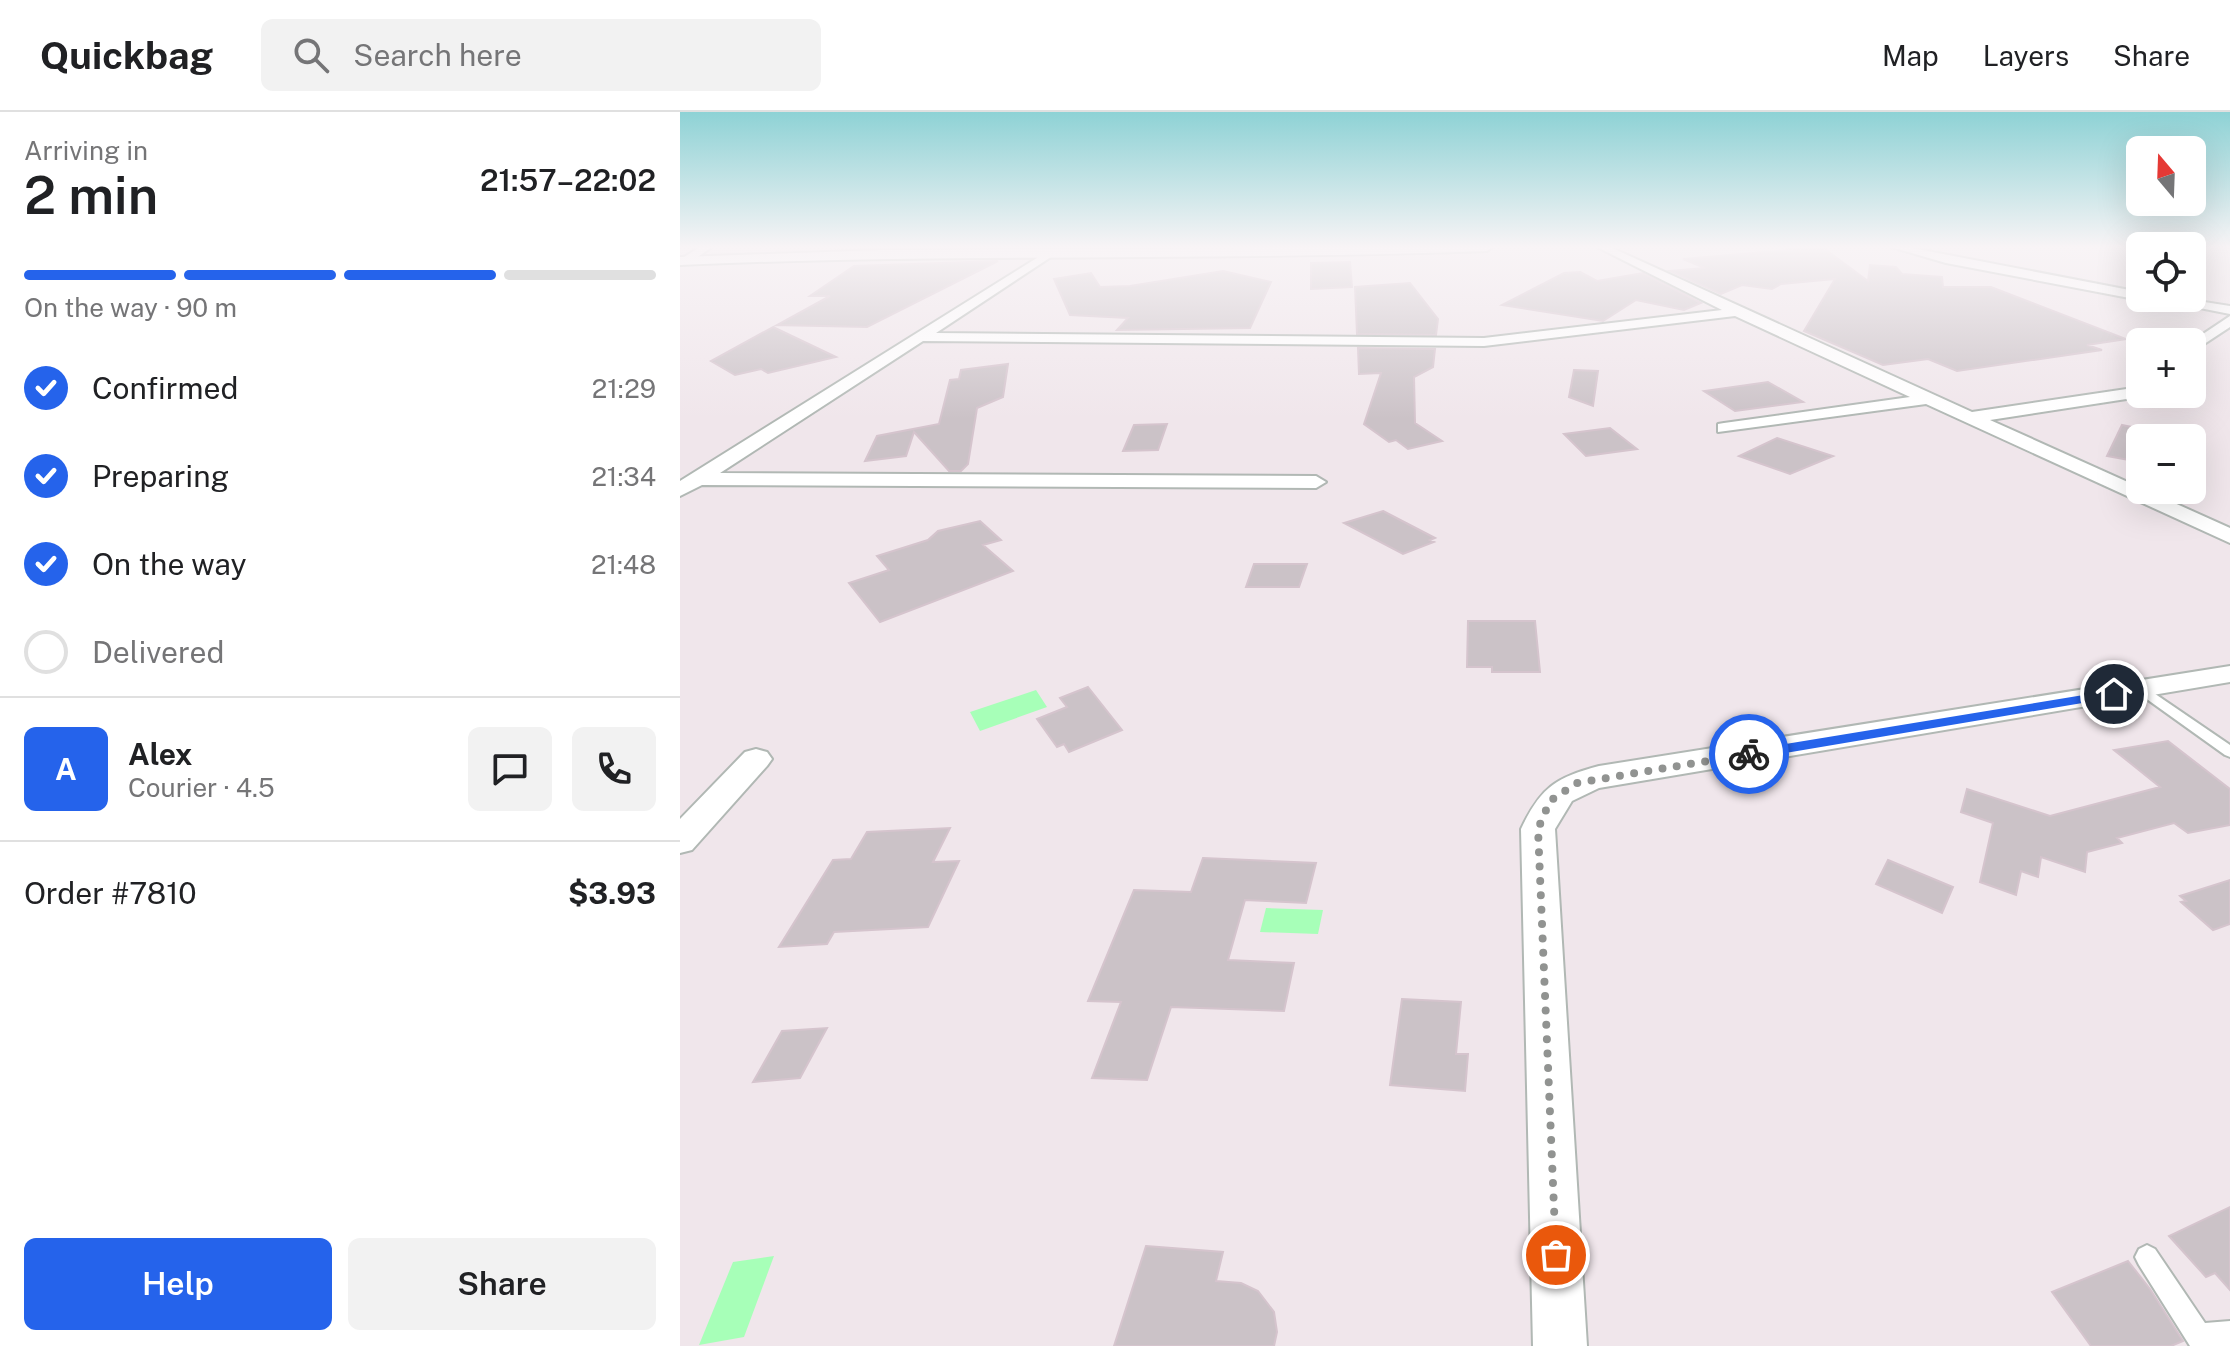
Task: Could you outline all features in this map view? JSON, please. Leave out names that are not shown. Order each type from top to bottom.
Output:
[{"type":"street","points":[[680,490],[973,305]]},
{"type":"street","points":[[1722,305],[2230,536]]},
{"type":"street","points":[[2206,306],[2230,310]]},
{"type":"street","points":[[924,337],[1473,342],[1737,312]]},
{"type":"street","points":[[2206,338],[2230,320]]},
{"type":"street","points":[[1969,418],[2126,394]]},
{"type":"street","points":[[1724,428],[1928,399]]},
{"type":"street","points":[[698,479],[1316,482]]},
{"type":"street","points":[[1560,1346],[1538,829],[1550,801],[1577,783],[1599,777],[2230,674]]},
{"type":"street","points":[[680,841],[756,759]]},
{"type":"lane","points":[[2142,689],[2230,752]]},
{"type":"lane","points":[[2147,1257],[2203,1341],[2230,1334]]},
{"type":"shaded area","points":[[1036,690],[1047,707],[980,731],[970,712]]},
{"type":"shaded area","points":[[1266,908],[1323,910],[1318,934],[1260,932]]},
{"type":"shaded area","points":[[774,1256],[744,1337],[699,1345],[733,1262]]},
{"type":"building","points":[[814,305],[911,305],[867,327],[777,325]]},
{"type":"building","points":[[1065,305],[1261,305],[1250,328],[1117,330],[1128,318],[1070,315]]},
{"type":"building","points":[[1356,305],[1427,305],[1438,319],[1436,335],[1357,334]]},
{"type":"building","points":[[1503,305],[1629,305],[1603,321]]},
{"type":"building","points":[[1658,305],[1697,305],[1684,310]]},
{"type":"building","points":[[1820,305],[2037,305],[2126,339],[2087,345],[2102,350],[1957,371],[1928,359],[1883,365],[1804,331]]},
{"type":"building","points":[[773,327],[836,357],[768,373],[761,369],[735,375],[711,361]]},
{"type":"building","points":[[1358,348],[1435,349],[1433,367],[1414,377],[1415,423],[1442,441],[1408,449],[1396,440],[1389,442],[1364,424],[1381,373],[1359,374]]},
{"type":"building","points":[[1008,364],[1003,397],[977,408],[968,464],[961,471],[949,471],[914,432],[906,456],[865,461],[877,436],[939,424],[950,380],[959,379],[961,370]]},
{"type":"building","points":[[1574,370],[1598,371],[1593,406],[1569,397]]},
{"type":"building","points":[[1768,382],[1803,402],[1735,411],[1704,391]]},
{"type":"building","points":[[1167,424],[1158,450],[1123,451],[1134,425]]},
{"type":"building","points":[[2122,425],[2126,426],[2126,459],[2107,456]]},
{"type":"building","points":[[1610,428],[1637,449],[1586,456],[1564,434]]},
{"type":"building","points":[[1777,438],[1833,456],[1790,474],[1739,456]]},
{"type":"building","points":[[1383,511],[1435,538],[1430,540],[1434,542],[1403,554],[1344,523]]},
{"type":"building","points":[[980,521],[1001,540],[983,545],[1013,571],[880,622],[849,583],[889,570],[877,556],[928,540],[938,531]]},
{"type":"building","points":[[1254,564],[1307,564],[1299,587],[1246,587]]},
{"type":"building","points":[[1468,621],[1535,621],[1540,672],[1492,672],[1492,667],[1467,667]]},
{"type":"building","points":[[1088,687],[1122,730],[1069,752],[1064,744],[1057,747],[1037,719],[1067,707],[1060,698]]},
{"type":"building","points":[[2168,741],[2230,789],[2230,825],[2188,833],[2174,823],[2117,838],[2122,843],[2087,852],[2085,872],[2041,857],[2038,877],[2021,871],[2016,895],[1980,882],[1993,823],[1961,812],[1967,789],[2050,816],[2160,787],[2114,750]]},
{"type":"building","points":[[950,828],[933,862],[959,861],[928,927],[834,932],[827,944],[779,947],[833,860],[851,859],[867,832]]},
{"type":"building","points":[[1203,858],[1316,863],[1306,903],[1245,900],[1228,960],[1294,963],[1284,1011],[1171,1007],[1147,1080],[1092,1078],[1121,1002],[1088,1001],[1134,890],[1191,892]]},
{"type":"building","points":[[1888,860],[1953,887],[1942,913],[1876,884]]},
{"type":"building","points":[[2230,880],[2230,924],[2213,930],[2181,902],[2186,901],[2180,896]]},
{"type":"building","points":[[1402,999],[1461,1002],[1456,1054],[1468,1054],[1465,1091],[1390,1085]]},
{"type":"building","points":[[827,1028],[800,1078],[753,1082],[782,1031]]},
{"type":"building","points":[[2230,1207],[2230,1290],[2215,1273],[2206,1277],[2169,1236]]},
{"type":"building","points":[[1146,1246],[1223,1252],[1216,1281],[1241,1283],[1258,1291],[1274,1312],[1277,1332],[1274,1346],[1114,1346]]},
{"type":"building","points":[[2128,1261],[2183,1341],[2171,1346],[2091,1346],[2052,1292]]},
{"type":"way so far","points":[[1556,1255],[1538,829],[1550,801],[1577,783],[1749,754]]},
{"type":"route","points":[[1749,754],[2114,694]]}]
